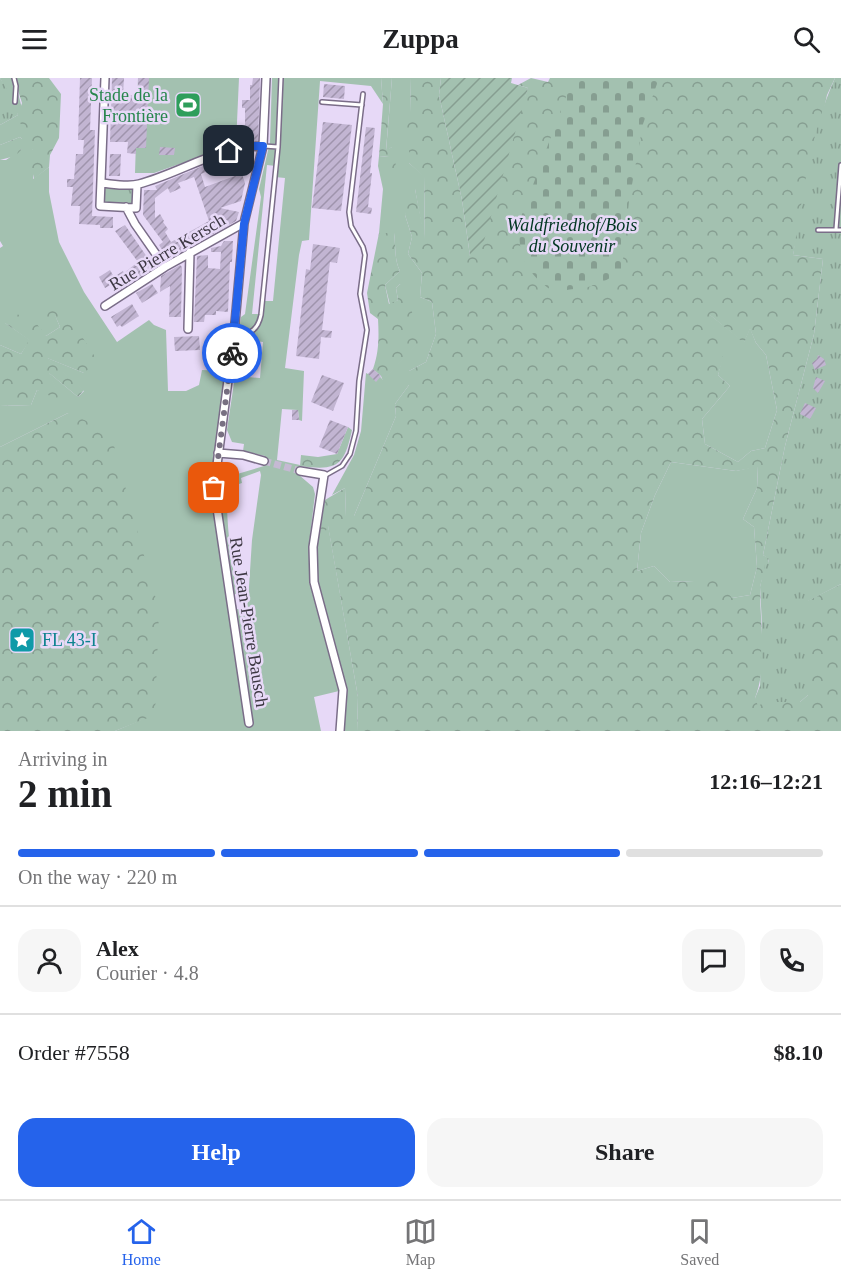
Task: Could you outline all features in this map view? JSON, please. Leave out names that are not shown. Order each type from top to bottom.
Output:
[{"type":"street","points":[[105,78],[100,206],[136,208],[137,185]]},
{"type":"street","name":"Rue Jean-Pierre Bausch","points":[[249,723],[214,488],[234,334],[244,224],[263,146],[266,78]]},
{"type":"street","points":[[101,183],[137,185],[210,156],[248,146],[263,146]]},
{"type":"street","points":[[126,207],[165,267]]},
{"type":"street","name":"Rue Pierre Kersch","points":[[105,306],[190,252],[244,224]]},
{"type":"street","points":[[188,329],[190,252]]},
{"type":"street","points":[[218,453],[243,455],[264,461]]},
{"type":"street","points":[[300,471],[324,475],[313,548],[314,582],[343,690],[340,731]]},
{"type":"lane","points":[[14,78],[15,102]]},
{"type":"lane","points":[[234,334],[246,334],[260,323],[278,147],[281,78]]},
{"type":"lane","points":[[324,475],[342,466],[350,454],[356,431],[359,381],[367,330],[360,294],[365,255],[351,226],[349,212],[363,94]]},
{"type":"lane","points":[[322,102],[362,105]]},
{"type":"lane","points":[[263,146],[278,147]]},
{"type":"lane","points":[[836,229],[841,165]]},
{"type":"lane","points":[[276,166],[282,166]]},
{"type":"lane","points":[[819,230],[841,230]]},
{"type":"green space","points":[[0,78],[14,78],[33,150],[33,179],[49,167],[49,192],[59,242],[84,292],[117,342],[149,320],[166,330],[168,391],[186,391],[199,385],[202,370],[225,371],[210,488],[214,488],[221,473],[227,477],[264,466],[265,456],[243,451],[244,444],[232,442],[227,430],[235,376],[260,378],[263,342],[241,339],[242,331],[239,330],[241,317],[245,314],[261,197],[259,189],[270,142],[272,78],[381,78],[383,104],[371,86],[320,81],[309,240],[302,241],[299,255],[285,368],[304,371],[302,421],[299,420],[298,410],[282,409],[277,460],[300,465],[299,475],[313,487],[315,494],[309,545],[309,581],[339,691],[314,697],[321,731],[115,731],[155,714],[68,413],[0,447],[0,406],[31,405],[37,390],[58,394],[48,372],[78,397],[84,391],[45,357],[84,373],[55,315],[60,327],[46,336],[5,323],[30,340],[21,354],[0,345],[0,248],[3,246],[0,241],[0,160],[6,160],[22,149],[22,139],[20,137],[0,145],[0,125],[18,115]],"holes":[[[267,165],[276,166],[275,177],[285,178],[273,301],[263,301],[261,314],[252,314]],[[260,471],[248,602],[244,610],[237,609],[234,595],[237,593],[229,541],[227,488],[242,483],[241,478]]]},
{"type":"green space","points":[[0,78],[15,102],[18,115],[0,125]]},
{"type":"green space","points":[[14,78],[49,78],[61,94],[59,138],[50,155],[49,167],[34,179],[30,160],[33,150],[26,142],[18,115],[22,103]]},
{"type":"green space","name":"Stade de la Frontière","points":[[138,78],[239,78],[236,144],[154,173],[135,173]]},
{"type":"green space","points":[[381,78],[392,78],[386,150],[392,147],[396,166],[394,171],[389,171],[389,157],[379,156],[383,104]]},
{"type":"green space","points":[[392,78],[411,78],[409,163],[424,176],[425,244],[415,189],[405,215],[412,237],[408,254],[422,273],[420,297],[432,302],[436,334],[426,362],[409,371],[409,385],[395,404],[396,416],[354,516],[346,517],[345,488],[332,495],[354,455],[361,431],[366,373],[368,374],[373,369],[383,380],[419,341],[400,284],[396,288],[398,300],[390,305],[385,285],[400,271],[396,258],[394,233],[379,233],[383,189],[378,166],[379,156],[389,157],[392,147],[386,151]]},
{"type":"green space","points":[[411,78],[441,78],[439,95],[462,200],[470,256],[528,88],[518,85],[531,78],[548,82],[550,78],[835,78],[827,95],[793,255],[823,259],[814,334],[785,446],[763,555],[769,558],[760,586],[762,659],[755,698],[765,702],[800,702],[808,695],[807,601],[841,584],[841,731],[357,731],[358,697],[328,526],[321,542],[317,542],[325,500],[345,488],[346,516],[354,516],[396,416],[395,404],[409,385],[409,371],[426,362],[436,334],[432,302],[420,297],[422,273],[408,254],[412,237],[405,215],[407,189],[415,189],[425,239],[424,177],[409,163],[409,134],[403,124],[410,112]],"holes":[[[710,315],[744,343],[750,329],[756,343],[766,355],[777,410],[765,448],[751,451],[738,462],[705,444],[702,419],[730,386],[718,375],[723,359]],[[671,462],[736,471],[758,467],[757,488],[743,519],[754,527],[757,567],[750,595],[732,598],[709,571],[694,581],[670,582],[654,566],[637,571],[641,533],[655,495]]]},
{"type":"green space","points":[[441,78],[512,78],[511,83],[528,88],[481,251],[470,256],[462,200],[439,95]]},
{"type":"green space","name":"Waldfriedhof/Bois du Souvenir","points":[[573,78],[659,78],[643,124],[629,201],[622,270],[596,285],[554,292],[535,276],[524,260],[520,241],[521,217]]},
{"type":"green space","points":[[835,78],[841,78],[841,584],[808,601],[808,695],[800,702],[765,702],[758,706],[755,698],[760,686],[762,625],[760,587],[765,564],[769,559],[763,555],[785,446],[814,334],[823,259],[793,255],[813,143]]},
{"type":"green space","points":[[20,137],[22,149],[15,156],[0,160],[0,145]]},
{"type":"green space","points":[[104,186],[134,188],[133,205],[103,203]]},
{"type":"green space","points":[[379,233],[394,233],[396,258],[400,271],[385,285],[389,304],[398,300],[396,288],[400,284],[405,287],[420,341],[383,381],[373,369],[378,344],[378,319],[370,313],[367,293]]},
{"type":"green space","points":[[45,303],[69,319],[98,361],[84,373],[47,358],[84,390],[78,397],[49,373],[59,394],[57,399],[37,390],[31,405],[0,406],[0,345],[21,354],[29,340],[5,323],[9,312],[33,319],[46,336],[60,327],[55,315],[47,318],[42,312]]},
{"type":"green space","points":[[709,314],[744,342],[750,328],[756,343],[766,355],[777,410],[765,448],[751,451],[738,462],[705,444],[702,419],[730,386],[718,375],[722,359]]},
{"type":"green space","points":[[68,413],[110,431],[159,610],[155,715],[115,731],[0,731],[0,447]]},
{"type":"green space","points":[[348,427],[352,430],[342,459],[323,468],[300,466],[301,455],[318,457],[337,454]]},
{"type":"green space","points":[[671,462],[736,471],[758,466],[757,488],[743,519],[754,527],[757,567],[750,595],[732,598],[694,581],[670,582],[654,566],[637,571],[641,533],[655,495]]},
{"type":"green space","points":[[328,525],[358,697],[357,731],[344,731],[347,689],[317,581],[317,542]]},
{"type":"building","points":[[80,78],[92,78],[90,130],[95,130],[92,216],[113,217],[113,228],[79,224],[80,206],[71,206],[73,187],[67,187],[67,179],[74,179],[76,154],[83,154],[84,140],[78,140]]},
{"type":"building","points":[[112,78],[124,78],[123,95],[138,95],[138,78],[149,78],[146,148],[136,148],[136,154],[127,153],[128,142],[110,142]]},
{"type":"building","points":[[253,78],[260,78],[258,141],[245,141],[245,108],[242,108],[242,100],[250,100],[250,85],[252,85]]},
{"type":"building","points":[[324,84],[345,86],[344,99],[323,97]]},
{"type":"building","points":[[323,122],[352,125],[341,211],[312,208]]},
{"type":"building","points":[[366,127],[375,128],[368,207],[372,208],[371,214],[356,212]]},
{"type":"building","points":[[160,147],[175,148],[174,155],[159,155]]},
{"type":"building","points":[[249,153],[247,167],[240,168],[245,183],[241,201],[220,208],[239,212],[236,221],[168,259],[159,245],[163,242],[143,215],[144,190],[157,190],[155,186],[217,160]],"holes":[[[223,165],[224,168],[232,166],[235,176],[205,187],[201,174]],[[194,177],[209,221],[171,242],[165,232],[168,229],[160,214],[155,218],[155,198],[168,188],[170,193],[181,188],[178,183]]]},
{"type":"building","points":[[110,154],[121,154],[120,176],[109,176]]},
{"type":"building","points":[[125,225],[154,267],[121,289],[116,282],[105,288],[99,277],[110,270],[114,277],[123,271],[124,273],[138,262],[115,231]]},
{"type":"building","points":[[224,241],[233,241],[228,312],[216,311],[216,315],[205,315],[204,322],[194,322],[197,256],[208,255],[208,268],[220,269],[221,252],[211,252],[211,248],[221,246]]},
{"type":"building","points":[[313,244],[340,248],[337,263],[330,262],[322,330],[332,331],[331,338],[321,337],[319,359],[296,356],[306,269],[310,270]]},
{"type":"building","points":[[180,265],[182,267],[181,317],[169,317],[170,286],[160,292],[161,276]]},
{"type":"building","points":[[152,284],[158,293],[142,303],[136,293]]},
{"type":"building","points":[[132,304],[139,316],[122,327],[120,325],[117,327],[111,317]]},
{"type":"building","points":[[215,331],[221,332],[220,341],[225,342],[223,358],[221,365],[210,366]]},
{"type":"building","points":[[199,336],[200,350],[175,351],[174,337]]},
{"type":"building","points":[[245,342],[260,344],[257,362],[243,360]]},
{"type":"building","points":[[818,355],[824,359],[826,365],[815,370],[812,363]]},
{"type":"building","points":[[373,369],[381,376],[376,382],[368,374]]},
{"type":"building","points":[[322,375],[344,383],[333,411],[311,402]]},
{"type":"building","points":[[816,377],[825,381],[818,393],[813,388]]},
{"type":"building","points":[[805,403],[816,408],[810,419],[800,414]]},
{"type":"building","points":[[292,410],[298,410],[299,420],[292,420]]},
{"type":"building","points":[[330,420],[348,427],[337,454],[319,447]]},
{"type":"tunnel","points":[[264,461],[300,471]]},
{"type":"way so far","points":[[214,488],[232,353]]},
{"type":"place","name":"Stade de la Frontière","points":[[188,105]]},
{"type":"place","name":"FL 43-I","points":[[22,640]]},
{"type":"route","points":[[229,151],[248,146],[263,146],[244,224],[232,353]]}]
